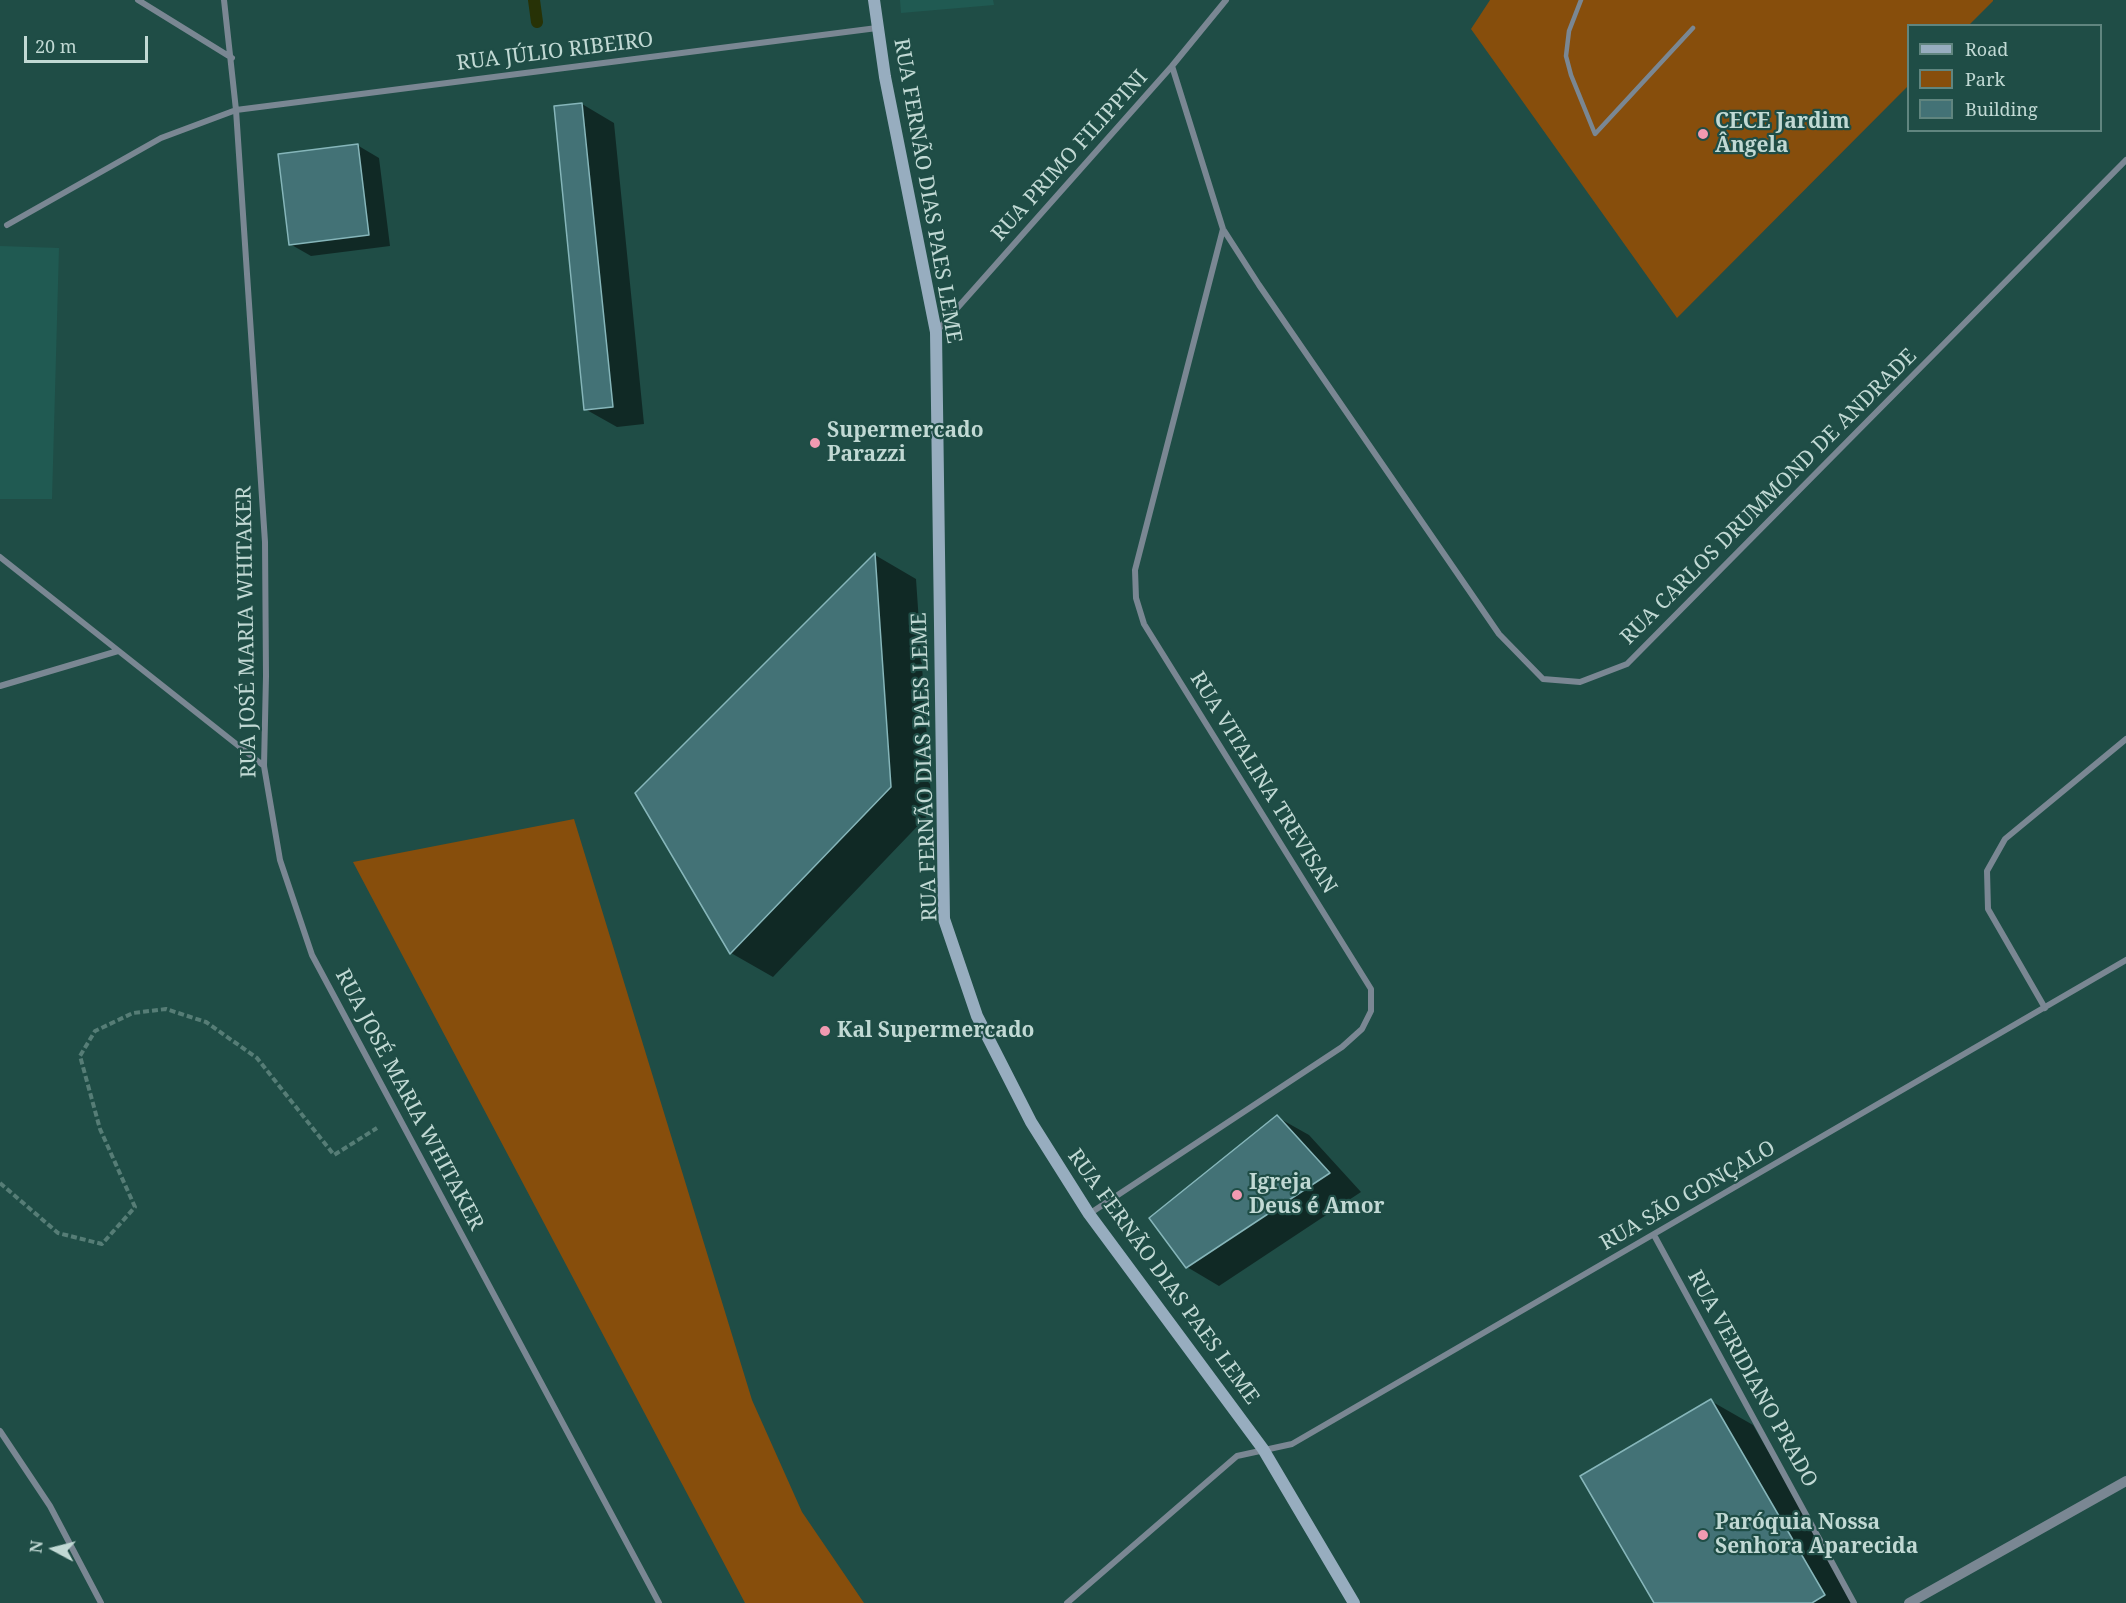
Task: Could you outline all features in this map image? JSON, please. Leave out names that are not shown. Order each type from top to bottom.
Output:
[{"type":"main road","name":"RUA FERNÃO DIAS PAES LEME","points":[[874,0],[885,77],[936,332],[945,919],[977,1016],[1031,1122],[1089,1214],[1263,1449],[1354,1603]]},
{"type":"street","points":[[138,0],[232,58]]},
{"type":"street","name":"RUA JOSÉ MARIA WHITAKER","points":[[224,0],[236,110],[265,542],[264,766],[280,860],[312,955],[659,1603]]},
{"type":"street","name":"RUA PRIMO FILIPPINI","points":[[936,332],[1172,66],[1226,0]]},
{"type":"street","name":"RUA JÚLIO RIBEIRO","points":[[6,225],[161,138],[236,110],[878,28]]},
{"type":"street","name":"RUA CARLOS DRUMMOND DE ANDRADE","points":[[1172,66],[1223,230],[1499,634],[1543,679],[1580,682],[1627,664],[2126,160]]},
{"type":"street","name":"RUA VITALINA TREVISAN","points":[[1089,1214],[1342,1047],[1362,1029],[1371,1011],[1371,989],[1144,624],[1136,598],[1136,570],[1223,230]]},
{"type":"street","points":[[0,557],[264,766]]},
{"type":"street","points":[[0,686],[118,651]]},
{"type":"street","points":[[2045,1008],[1988,909],[1987,871],[2005,839],[2126,739]]},
{"type":"street","name":"RUA SÃO GONÇALO","points":[[1067,1603],[1237,1455],[1292,1444],[2126,960]]},
{"type":"street","name":"RUA VERIDIANO PRADO","points":[[1654,1235],[1854,1603]]},
{"type":"street","points":[[0,1431],[50,1506],[101,1603]]},
{"type":"street","points":[[1909,1603],[2126,1481]]},
{"type":"lane","points":[[1581,0],[1569,31],[1566,56],[1571,75],[1595,134],[1693,28]]},
{"type":"path","points":[[0,1183],[58,1233],[102,1244],[135,1207],[100,1129],[80,1056],[95,1030],[133,1013],[166,1008],[206,1022],[257,1058],[334,1155],[398,1115]]},
{"type":"shaded area","points":[[900,0],[993,0],[994,5],[901,13]]},
{"type":"shaded area","points":[[0,246],[59,248],[52,499],[0,499]]},
{"type":"green space","name":"CECE Jardim Ângela","points":[[1490,0],[1993,0],[1970,24],[1907,24],[1907,87],[1677,318],[1471,29]]},
{"type":"green space","points":[[574,819],[752,1400],[802,1512],[864,1603],[745,1603],[353,862]]},
{"type":"building","points":[[582,103],[613,407],[584,410],[554,106]]},
{"type":"building","points":[[358,144],[369,235],[289,245],[278,154]]},
{"type":"building","points":[[875,553],[891,787],[730,954],[635,793]]},
{"type":"building","name":"Igreja Deus é Amor","points":[[1277,1115],[1330,1173],[1186,1268],[1149,1218]]},
{"type":"building","name":"Paróquia Nossa Senhora Aparecida","points":[[1711,1399],[1825,1595],[1812,1603],[1654,1603],[1580,1476]]},
{"type":"waterway","points":[[534,0],[537,22]]},
{"type":"place","name":"CECE Jardim Ângela","points":[[1703,134]]},
{"type":"place","name":"Supermercado Parazzi","points":[[815,443]]},
{"type":"place","name":"Kal Supermercado","points":[[825,1031]]},
{"type":"place","name":"Igreja Deus é Amor","points":[[1237,1195]]},
{"type":"place","name":"Paróquia Nossa Senhora Aparecida","points":[[1703,1535]]}]
